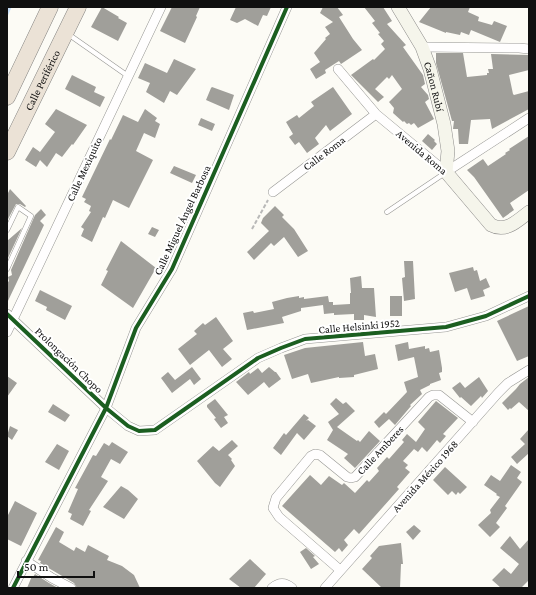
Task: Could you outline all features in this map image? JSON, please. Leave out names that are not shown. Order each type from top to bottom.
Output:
[{"type":"highway","points":[[7,97],[50,7]]},
{"type":"highway","name":"Calle Periférico","points":[[7,152],[78,7]]},
{"type":"street","name":"Calle Mexiquito","points":[[7,332],[10,316],[161,7]]},
{"type":"street","name":"Calle Miguel Ángel Barbosa","points":[[13,588],[106,408],[136,328],[172,269],[287,7]]},
{"type":"street","name":"Cañon Rubí","points":[[398,7],[422,47],[430,69],[444,124],[448,150],[446,172]]},
{"type":"street","points":[[422,47],[529,49]]},
{"type":"street","name":"Avenida Roma","points":[[338,69],[376,114],[446,172],[491,225],[498,229],[508,227],[529,212]]},
{"type":"street","name":"Calle Roma","points":[[273,192],[376,114]]},
{"type":"street","points":[[446,172],[529,118]]},
{"type":"street","name":"Calle Helsinki 1952","points":[[139,431],[155,430],[258,358],[281,348],[305,340],[446,327],[486,316],[529,296]]},
{"type":"street","name":"Prolongación Chopo","points":[[10,316],[106,408],[128,426],[139,431]]},
{"type":"street","name":"Avenida México 1968","points":[[325,588],[508,382],[529,370]]},
{"type":"street","name":"Calle Amberes","points":[[340,570],[279,517],[273,508],[276,498],[311,456],[315,454],[320,455],[347,477],[355,477],[433,395],[439,395],[473,422]]},
{"type":"street","points":[[26,561],[52,578],[71,588]]},
{"type":"street","points":[[272,588],[280,583],[286,583],[292,588]]},
{"type":"lane","points":[[65,32],[128,76]]},
{"type":"lane","points":[[387,212],[446,172]]},
{"type":"lane","points":[[7,230],[18,207],[32,216],[7,270]]},
{"type":"path","points":[[252,229],[273,192]]},
{"type":"building","points":[[102,7],[127,23],[118,41],[91,27]]},
{"type":"building","points":[[172,7],[200,7],[185,43],[160,31]]},
{"type":"building","points":[[236,7],[271,7],[267,16],[263,15],[258,26],[245,19],[237,23],[230,20]]},
{"type":"building","points":[[323,7],[337,7],[343,15],[339,17],[362,50],[341,64],[339,61],[325,70],[326,73],[316,79],[310,69],[320,62],[314,53],[326,39],[325,38],[330,34],[325,27],[333,22],[320,13]]},
{"type":"building","points":[[364,7],[383,7],[392,21],[387,24],[406,45],[403,47],[423,75],[425,84],[421,87],[428,95],[429,99],[425,102],[434,119],[418,128],[414,123],[411,125],[404,121],[403,122],[393,113],[394,108],[389,102],[402,89],[392,75],[389,79],[387,77],[375,89],[384,97],[378,102],[351,75],[373,59],[374,60],[385,49],[381,44],[384,41],[378,34],[380,33],[372,23],[375,21]]},
{"type":"building","points":[[431,7],[470,7],[468,12],[479,17],[478,21],[492,25],[494,21],[507,26],[500,42],[471,30],[469,35],[461,32],[460,35],[446,33],[419,22]]},
{"type":"building","points":[[436,53],[463,53],[467,77],[487,75],[487,73],[489,73],[488,69],[493,69],[491,54],[529,55],[529,70],[509,75],[514,95],[529,91],[529,109],[492,129],[490,119],[471,120],[468,144],[459,144],[458,129],[453,129],[454,121],[452,121],[436,63]]},
{"type":"building","points":[[174,59],[196,69],[177,95],[170,91],[164,103],[146,92],[150,83],[138,78],[145,63],[167,73]]},
{"type":"building","points":[[72,75],[96,87],[94,92],[105,97],[100,107],[65,89]]},
{"type":"building","points":[[212,87],[234,95],[229,110],[206,100]]},
{"type":"building","points":[[333,87],[352,114],[330,131],[326,125],[315,138],[319,144],[307,153],[299,142],[295,145],[289,137],[293,134],[286,122],[297,115],[299,118],[314,106],[311,102]]},
{"type":"building","points":[[56,109],[87,125],[73,145],[72,144],[62,157],[56,153],[47,167],[40,160],[36,167],[25,160],[33,147],[40,152],[55,132],[45,124]]},
{"type":"building","points":[[145,109],[157,118],[155,121],[160,124],[155,138],[144,133],[136,151],[153,160],[129,208],[113,200],[105,218],[103,217],[92,242],[81,236],[84,229],[81,227],[91,212],[89,211],[91,206],[84,202],[86,199],[82,197],[123,115],[138,122]]},
{"type":"building","points":[[201,118],[215,124],[212,131],[198,125]]},
{"type":"building","points":[[428,134],[437,144],[432,150],[422,141]]},
{"type":"building","points":[[529,136],[529,190],[510,203],[514,210],[503,218],[474,177],[467,170],[483,159],[488,166],[506,154],[505,153],[510,150],[509,149]]},
{"type":"building","points":[[174,166],[196,175],[192,183],[170,173]]},
{"type":"building","points":[[10,189],[26,206],[16,204],[7,221],[7,195]]},
{"type":"building","points":[[275,206],[284,215],[282,217],[294,229],[308,251],[298,257],[284,237],[274,246],[271,243],[254,260],[247,252],[269,231],[261,223],[263,218]]},
{"type":"building","points":[[41,209],[46,215],[40,221],[44,225],[7,303],[8,277],[12,275],[11,270],[35,215]]},
{"type":"building","points":[[152,227],[159,230],[155,237],[148,234]]},
{"type":"building","points":[[22,228],[7,260],[7,241]]},
{"type":"building","points":[[121,241],[156,268],[133,308],[101,285],[108,271],[106,270]]},
{"type":"building","points":[[404,261],[413,261],[415,299],[404,301],[402,278],[405,277]]},
{"type":"building","points":[[473,267],[474,271],[477,270],[480,281],[486,278],[490,287],[483,290],[485,296],[471,300],[467,288],[455,292],[449,273]]},
{"type":"building","points":[[361,276],[362,288],[374,288],[376,317],[364,315],[364,320],[354,320],[354,314],[324,314],[323,305],[301,308],[301,311],[282,317],[284,323],[247,330],[243,313],[253,311],[254,313],[274,309],[272,302],[287,298],[299,296],[299,298],[304,297],[304,299],[328,296],[329,302],[333,302],[333,305],[350,304],[350,278]]},
{"type":"building","points":[[40,290],[72,306],[65,320],[46,310],[47,307],[35,301]]},
{"type":"building","points":[[390,296],[402,296],[402,316],[390,316]]},
{"type":"building","points":[[529,306],[529,356],[517,361],[497,321]]},
{"type":"building","points":[[216,317],[233,341],[223,349],[232,359],[222,367],[209,350],[190,365],[178,349],[197,334],[194,331],[203,323],[205,325]]},
{"type":"building","points":[[363,342],[365,356],[375,354],[378,369],[354,375],[354,377],[339,377],[311,383],[308,374],[292,379],[284,355],[305,348]]},
{"type":"building","points":[[408,342],[409,349],[425,346],[425,349],[429,348],[430,352],[439,350],[442,368],[442,372],[439,373],[441,380],[420,390],[422,394],[410,405],[411,406],[395,425],[389,419],[379,428],[374,422],[384,412],[386,414],[407,392],[404,382],[418,377],[414,357],[398,361],[395,345]]},
{"type":"building","points":[[192,367],[201,379],[194,385],[190,379],[172,393],[161,378],[168,372],[175,380]]},
{"type":"building","points":[[269,367],[276,372],[281,379],[269,388],[264,382],[248,395],[236,382],[249,372],[250,374],[258,368],[262,373]]},
{"type":"building","points":[[7,376],[17,383],[7,397]]},
{"type":"building","points":[[479,377],[488,391],[482,398],[481,396],[471,406],[461,397],[460,398],[452,388],[460,382],[465,388]]},
{"type":"building","points":[[529,377],[529,411],[519,402],[508,410],[502,403],[520,384]]},
{"type":"building","points":[[336,398],[343,404],[346,402],[355,411],[337,427],[360,442],[369,431],[380,441],[355,468],[344,458],[348,454],[327,440],[333,430],[328,422],[339,414],[330,404]]},
{"type":"building","points":[[215,399],[228,415],[224,417],[228,423],[221,428],[214,419],[216,418],[207,407],[207,405]]},
{"type":"building","points":[[436,401],[458,418],[443,434],[446,436],[440,443],[437,440],[427,452],[422,447],[418,452],[414,449],[403,461],[408,465],[405,468],[410,472],[397,487],[399,489],[359,534],[354,529],[344,540],[348,545],[342,552],[339,548],[335,552],[282,506],[310,475],[321,485],[329,476],[342,485],[344,483],[355,493],[367,480],[369,482],[379,471],[377,468],[387,457],[389,459],[404,442],[402,440],[407,434],[416,442],[425,429],[418,422]]},
{"type":"building","points":[[53,404],[70,415],[65,422],[48,412]]},
{"type":"building","points":[[304,414],[309,418],[306,421],[308,420],[316,426],[304,440],[297,433],[281,455],[273,448],[284,433],[286,435]]},
{"type":"building","points":[[10,426],[18,430],[12,440],[7,436]]},
{"type":"building","points":[[529,429],[529,453],[517,464],[511,457],[525,444],[520,439]]},
{"type":"building","points":[[232,440],[238,446],[228,455],[232,459],[231,460],[235,466],[220,487],[197,461],[213,446],[219,451]]},
{"type":"building","points":[[112,442],[128,452],[120,464],[111,459],[101,477],[108,481],[89,510],[91,511],[83,526],[70,519],[72,514],[68,512],[78,489],[75,488],[93,455],[96,456],[104,443],[109,446]]},
{"type":"building","points":[[57,444],[69,451],[59,470],[45,462]]},
{"type":"building","points":[[511,465],[521,472],[517,478],[522,482],[505,506],[507,508],[496,523],[500,527],[490,537],[478,525],[491,513],[490,510],[500,497],[484,485],[491,475],[500,481]]},
{"type":"building","points":[[445,467],[467,487],[460,494],[458,492],[456,495],[452,491],[448,495],[433,480]]},
{"type":"building","points":[[121,486],[138,499],[124,519],[103,507]]},
{"type":"building","points":[[15,501],[37,513],[21,546],[7,539],[7,517]]},
{"type":"building","points":[[414,525],[421,531],[413,540],[406,532]]},
{"type":"building","points":[[56,527],[64,532],[59,542],[74,551],[76,547],[85,552],[88,545],[109,556],[107,560],[122,566],[134,575],[140,588],[77,588],[74,583],[40,563],[41,561],[38,560]]},
{"type":"building","points":[[510,536],[520,549],[529,539],[529,580],[521,588],[501,588],[492,580],[504,568],[511,574],[519,564],[500,548]]},
{"type":"building","points":[[401,543],[403,564],[401,564],[400,588],[382,588],[362,569],[372,558],[370,556],[379,546]]},
{"type":"building","points":[[306,548],[315,556],[313,557],[319,564],[311,569],[300,552]]},
{"type":"building","points":[[250,559],[266,574],[254,588],[241,588],[229,579]]},
{"type":"building","points":[[35,574],[58,588],[27,588],[32,576],[33,577]]},
{"type":"waterway","points":[[7,14],[10,7]]},
{"type":"cycle path","points":[[13,588],[106,408],[136,328],[172,269],[287,7]]},
{"type":"cycle path","points":[[7,314],[106,408],[128,426],[139,431],[155,430],[258,358],[305,339],[446,327],[486,316],[529,296]]}]
